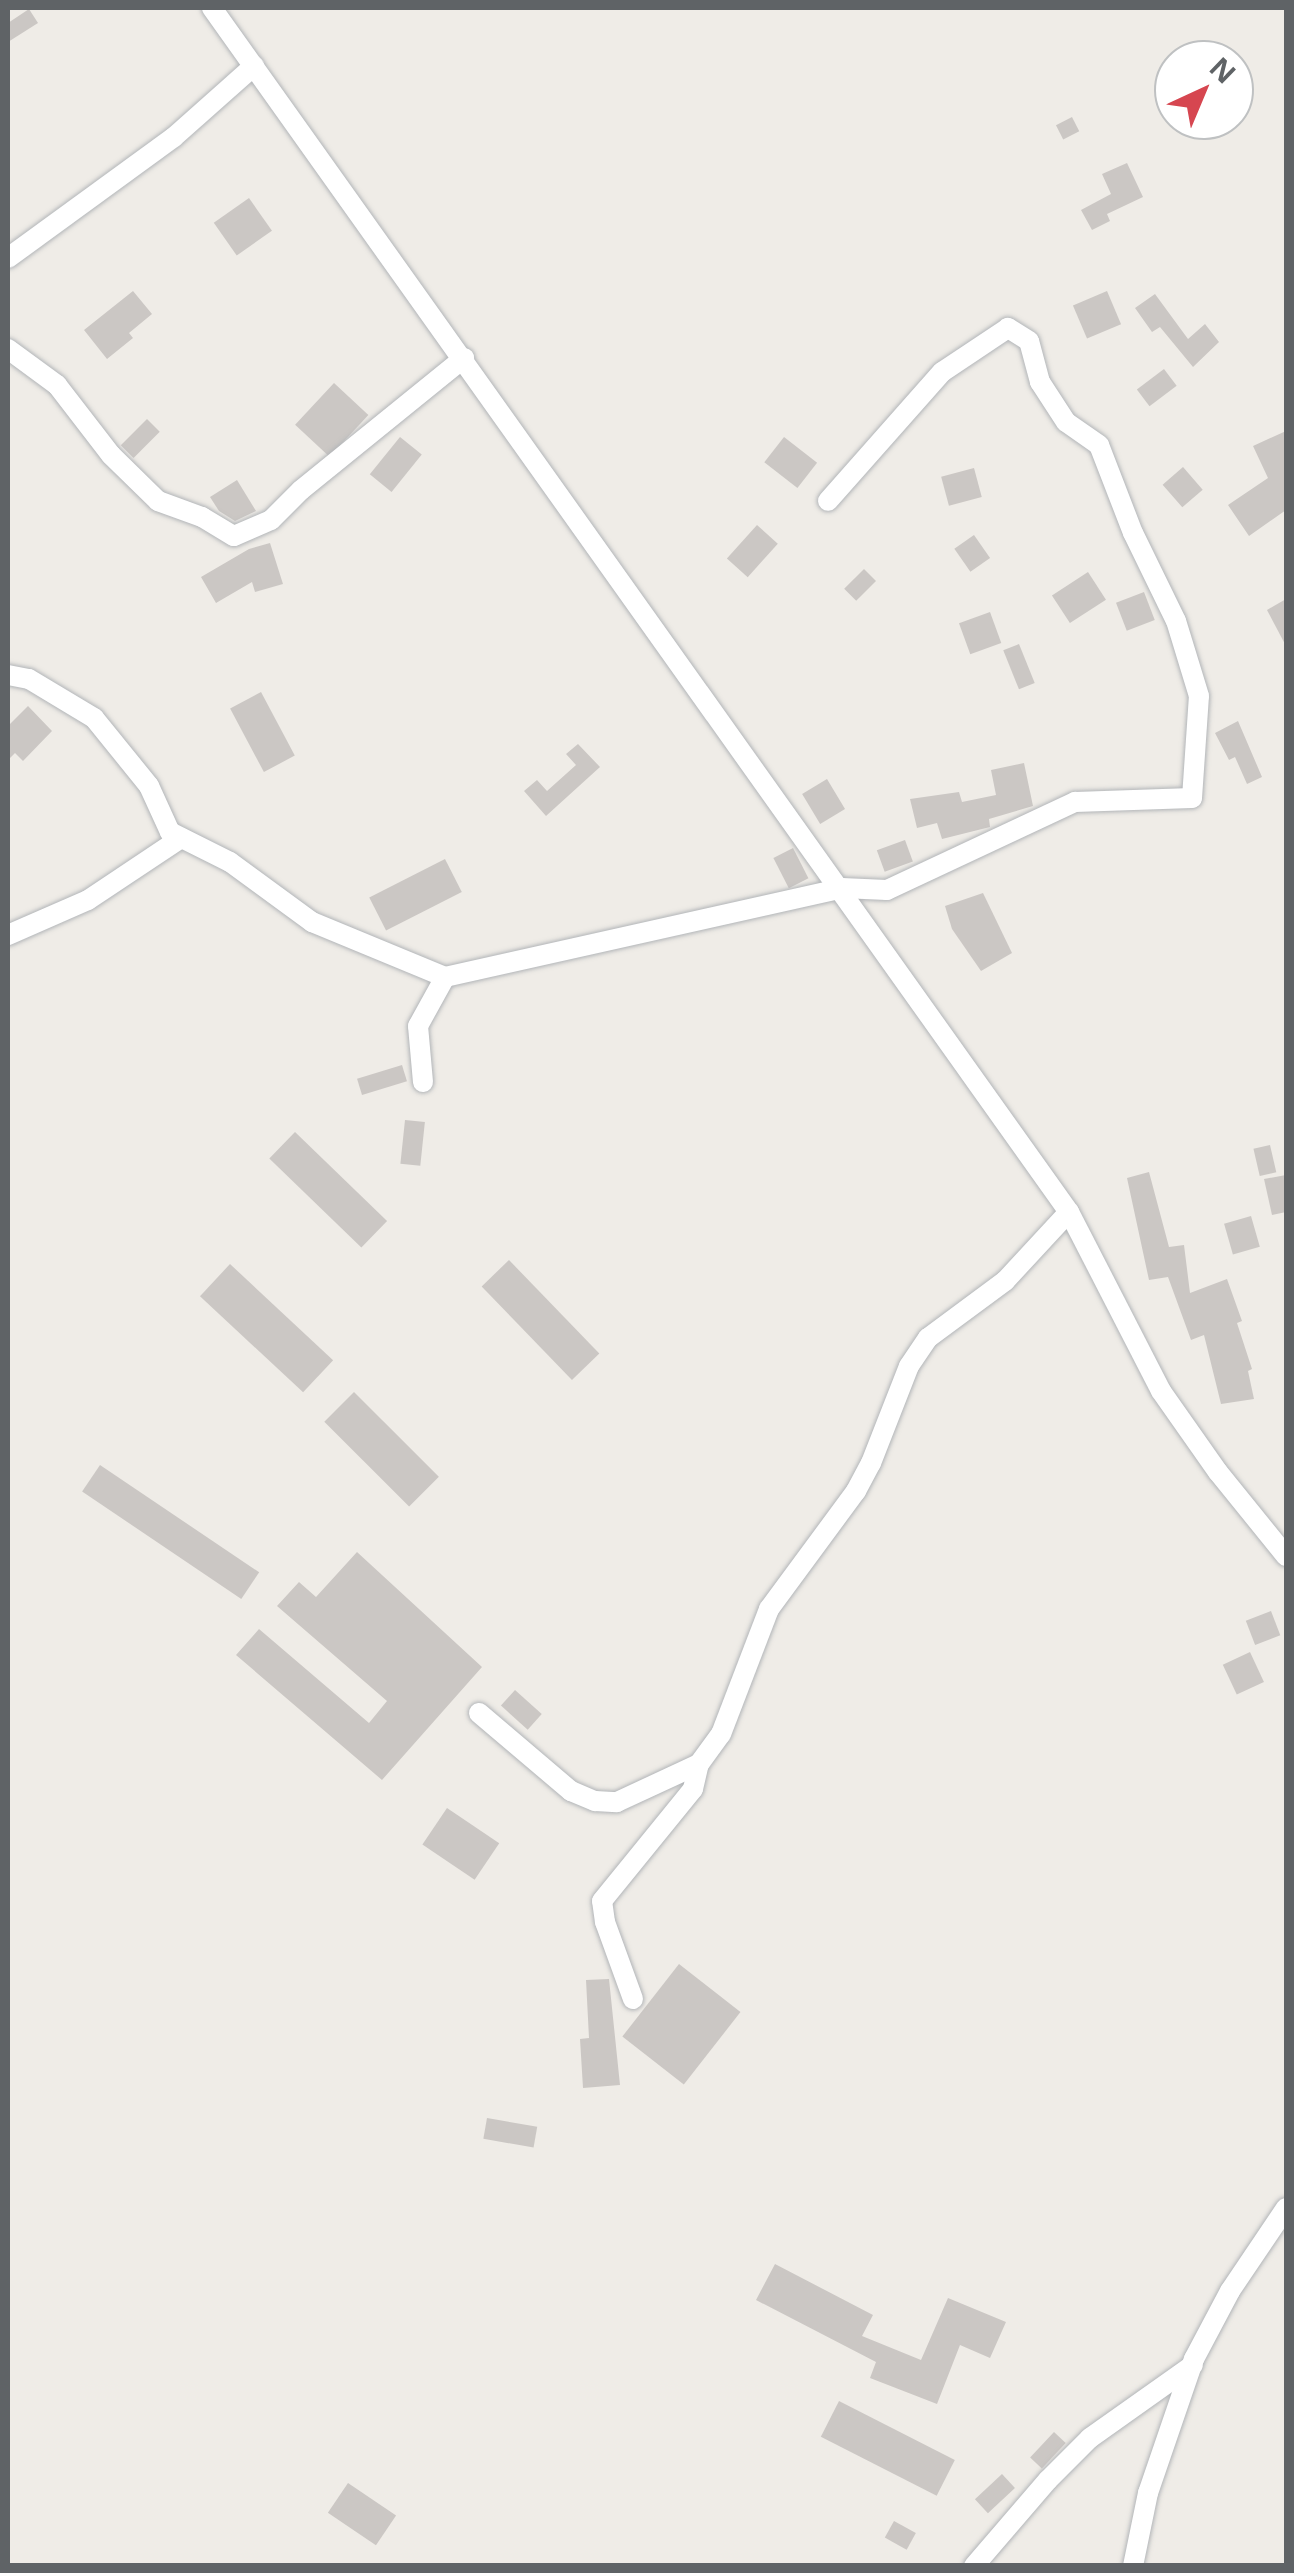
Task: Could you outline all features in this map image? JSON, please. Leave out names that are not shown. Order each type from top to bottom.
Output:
[{"type":"street","points":[[212,8],[842,888],[1068,1212],[1161,1391],[1218,1472],[1286,1556]]},
{"type":"street","points":[[8,258],[174,137],[254,66]]},
{"type":"street","points":[[8,675],[29,679],[94,718],[149,786],[170,832],[230,862],[312,922],[445,977],[842,888],[887,890],[1076,802],[1192,798],[1200,696],[1176,621],[1133,533],[1099,445],[1066,422],[1040,382],[1029,341],[1008,328],[942,372],[828,501]]},
{"type":"street","points":[[8,348],[58,385],[111,455],[158,501],[202,517],[234,536],[271,520],[300,490],[464,358]]},
{"type":"street","points":[[8,935],[88,900],[181,838]]},
{"type":"street","points":[[423,1082],[418,1026],[445,977]]},
{"type":"street","points":[[479,1712],[571,1791],[595,1801],[618,1802],[698,1764],[720,1734],[769,1609],[856,1491],[871,1463],[908,1366],[928,1338],[1006,1281],[1068,1212]]},
{"type":"street","points":[[633,1999],[605,1922],[602,1901],[685,1802],[698,1780],[698,1764]]},
{"type":"street","points":[[1133,2566],[1148,2493],[1192,2365],[1230,2291],[1286,2208]]},
{"type":"street","points":[[974,2566],[1090,2438],[1192,2365]]},
{"type":"building","points":[[29,9],[38,23],[8,42],[8,23]]},
{"type":"building","points":[[1072,117],[1079,131],[1063,139],[1056,125]]},
{"type":"building","points":[[1127,163],[1143,197],[1107,214],[1110,221],[1092,230],[1081,210],[1111,194],[1102,174]]},
{"type":"building","points":[[249,198],[272,231],[237,255],[214,223]]},
{"type":"building","points":[[133,291],[152,314],[129,333],[133,338],[107,359],[84,330]]},
{"type":"building","points":[[1107,291],[1121,324],[1087,339],[1073,305]]},
{"type":"building","points":[[1155,294],[1188,339],[1205,324],[1219,342],[1193,367],[1160,327],[1152,332],[1135,308]]},
{"type":"building","points":[[1164,369],[1177,386],[1149,406],[1137,389]]},
{"type":"building","points":[[334,383],[368,415],[329,457],[295,425]]},
{"type":"building","points":[[147,419],[160,432],[134,458],[121,445]]},
{"type":"building","points":[[1286,431],[1286,510],[1249,536],[1228,505],[1268,478],[1253,446]]},
{"type":"building","points":[[400,437],[422,455],[392,492],[370,474]]},
{"type":"building","points":[[784,437],[817,463],[797,488],[764,462]]},
{"type":"building","points":[[1183,467],[1203,490],[1182,507],[1163,485]]},
{"type":"building","points":[[974,468],[982,497],[949,506],[941,477]]},
{"type":"building","points":[[237,480],[256,511],[235,521],[219,511],[210,497]]},
{"type":"building","points":[[757,525],[778,544],[748,577],[727,558]]},
{"type":"building","points":[[974,535],[990,558],[970,572],[954,549]]},
{"type":"building","points":[[270,543],[283,584],[255,592],[252,582],[216,603],[201,577],[249,549]]},
{"type":"building","points":[[864,569],[876,581],[856,601],[844,589]]},
{"type":"building","points":[[1088,572],[1106,600],[1070,623],[1052,595]]},
{"type":"building","points":[[1144,592],[1155,620],[1127,631],[1116,603]]},
{"type":"building","points":[[1286,599],[1286,646],[1267,610]]},
{"type":"building","points":[[990,612],[1001,643],[970,654],[959,623]]},
{"type":"building","points":[[1019,644],[1035,683],[1019,689],[1003,650]]},
{"type":"building","points":[[261,692],[295,756],[264,772],[230,708]]},
{"type":"building","points":[[28,706],[52,731],[23,761],[15,753],[8,760],[8,726]]},
{"type":"building","points":[[1238,721],[1262,777],[1247,784],[1235,757],[1229,760],[1215,733]]},
{"type":"building","points":[[578,744],[600,767],[546,816],[524,791],[537,780],[547,791],[576,765],[566,754]]},
{"type":"building","points":[[1024,763],[1033,806],[989,819],[990,827],[942,839],[937,823],[917,828],[910,799],[959,792],[962,802],[996,795],[991,770]]},
{"type":"building","points":[[827,779],[845,809],[820,824],[802,794]]},
{"type":"building","points":[[905,840],[913,862],[885,872],[877,850]]},
{"type":"building","points":[[793,848],[808,878],[789,888],[773,858]]},
{"type":"building","points":[[445,859],[462,892],[386,931],[369,898]]},
{"type":"building","points":[[983,893],[1012,953],[981,971],[952,929],[945,906]]},
{"type":"building","points":[[402,1065],[407,1081],[362,1095],[357,1079]]},
{"type":"building","points":[[405,1120],[425,1122],[420,1166],[400,1164]]},
{"type":"building","points":[[295,1132],[387,1221],[361,1248],[269,1159]]},
{"type":"building","points":[[1270,1145],[1276,1172],[1260,1176],[1253,1149]]},
{"type":"building","points":[[1149,1172],[1169,1247],[1184,1245],[1190,1293],[1227,1279],[1242,1321],[1237,1323],[1252,1369],[1248,1371],[1254,1399],[1221,1404],[1204,1335],[1191,1340],[1168,1277],[1149,1280],[1127,1178]]},
{"type":"building","points":[[1286,1175],[1286,1212],[1272,1215],[1264,1179]]},
{"type":"building","points":[[1251,1216],[1260,1247],[1233,1254],[1224,1224]]},
{"type":"building","points":[[509,1260],[599,1354],[572,1380],[482,1286]]},
{"type":"building","points":[[230,1264],[333,1360],[303,1392],[200,1296]]},
{"type":"building","points":[[354,1392],[439,1477],[409,1507],[324,1422]]},
{"type":"building","points":[[100,1465],[259,1572],[241,1599],[82,1492]]},
{"type":"building","points":[[357,1552],[482,1667],[382,1780],[236,1655],[259,1629],[369,1723],[387,1701],[277,1606],[299,1582],[316,1597]]},
{"type":"building","points":[[1271,1611],[1280,1635],[1255,1645],[1246,1621]]},
{"type":"building","points":[[1250,1652],[1264,1682],[1237,1695],[1223,1665]]},
{"type":"building","points":[[515,1690],[542,1714],[528,1730],[501,1706]]},
{"type":"building","points":[[447,1808],[499,1843],[475,1880],[422,1844]]},
{"type":"building","points":[[679,1964],[740,2012],[684,2085],[622,2036]]},
{"type":"building","points":[[609,1979],[620,2085],[583,2088],[580,2039],[589,2038],[586,1980]]},
{"type":"building","points":[[487,2118],[537,2127],[534,2148],[483,2139]]},
{"type":"building","points":[[775,2264],[873,2315],[862,2336],[921,2360],[948,2298],[1006,2322],[990,2358],[960,2345],[937,2404],[870,2378],[876,2362],[756,2300]]},
{"type":"building","points":[[839,2401],[955,2460],[937,2496],[821,2437]]},
{"type":"building","points":[[1054,2432],[1066,2443],[1042,2469],[1030,2458]]},
{"type":"building","points":[[1002,2474],[1015,2488],[988,2513],[975,2499]]},
{"type":"building","points":[[348,2483],[396,2515],[376,2545],[328,2513]]},
{"type":"building","points":[[894,2521],[916,2533],[907,2550],[885,2538]]}]
